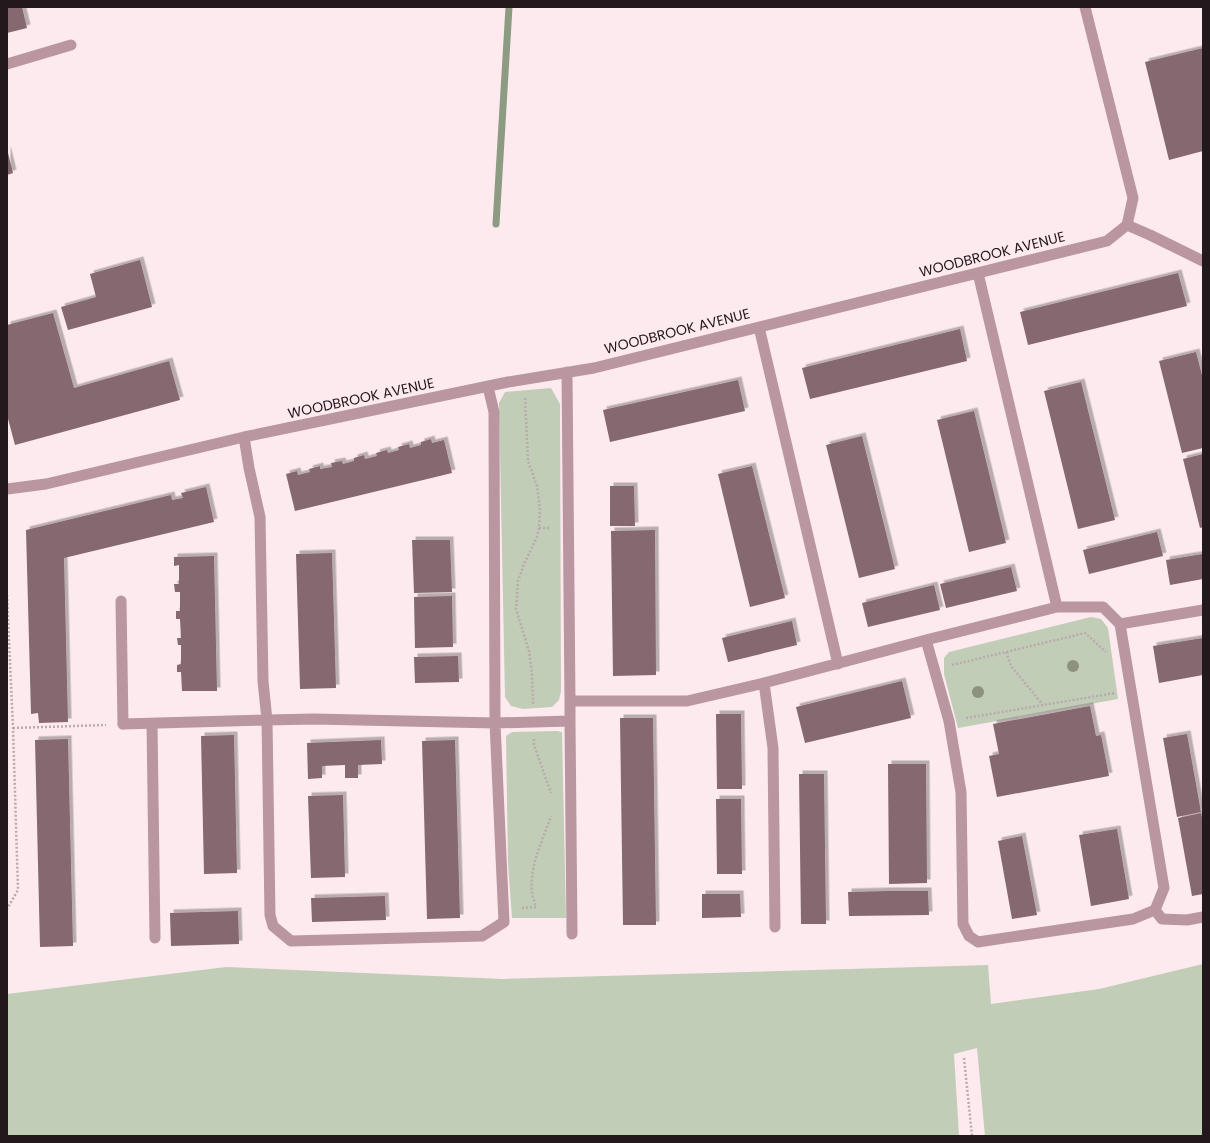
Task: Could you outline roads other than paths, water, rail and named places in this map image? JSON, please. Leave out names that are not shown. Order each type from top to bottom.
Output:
[{"type":"street","points":[[1085,7],[1133,198],[1127,225],[1203,261]]},
{"type":"street","points":[[7,64],[72,45]]},
{"type":"street","name":"WOODBROOK AVENUE","points":[[7,489],[46,484],[244,437],[525,379],[594,368],[1107,241],[1127,225]]},
{"type":"street","points":[[978,273],[1057,607]]},
{"type":"street","points":[[759,327],[838,664]]},
{"type":"street","points":[[567,372],[572,934]]},
{"type":"street","points":[[244,437],[260,517],[263,680],[267,720],[270,915],[273,926],[291,941],[482,936],[504,922],[495,723],[494,412],[488,387]]},
{"type":"street","points":[[121,601],[123,724],[314,719],[495,723],[570,721]]},
{"type":"street","points":[[570,701],[687,701],[764,683],[926,640],[1057,607],[1103,607],[1120,624],[1164,888],[1154,910],[1132,919],[978,942],[969,936],[963,924],[961,792],[949,721],[926,640]]},
{"type":"street","points":[[1120,624],[1203,610]]},
{"type":"street","points":[[764,683],[773,748],[775,927]]},
{"type":"street","points":[[152,724],[155,938]]},
{"type":"street","points":[[1154,910],[1162,919],[1187,920],[1203,917]]},
{"type":"waterway","points":[[496,224],[509,7]]}]
